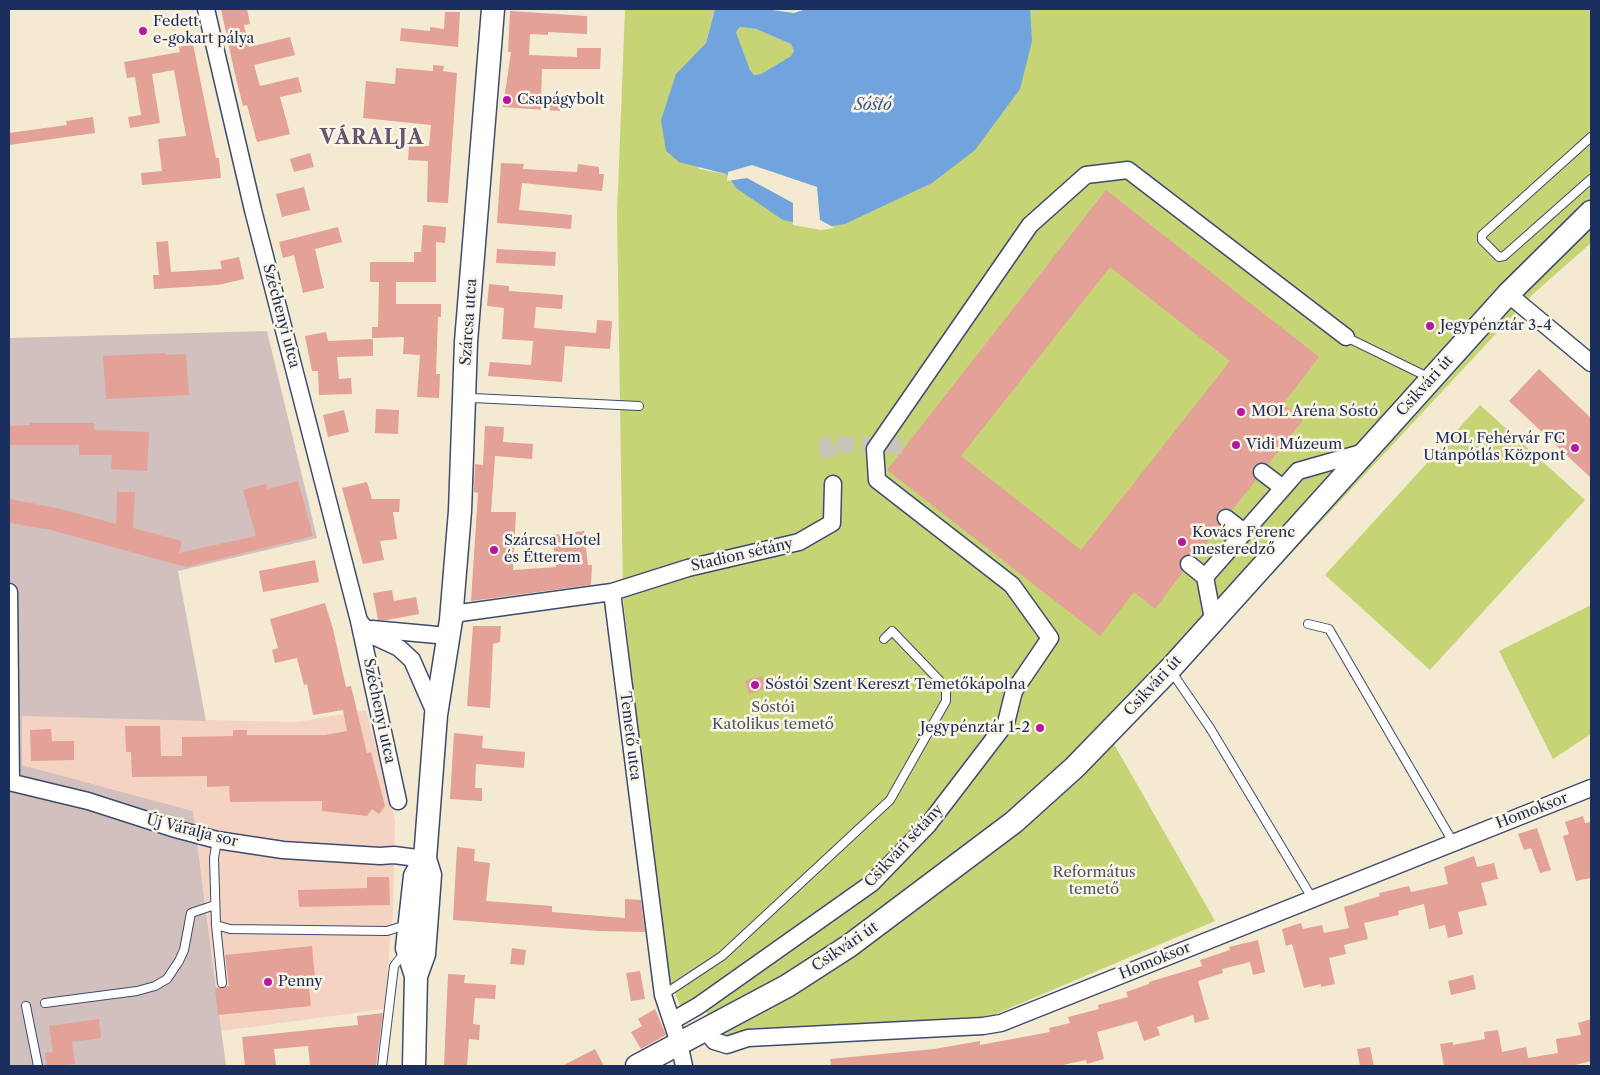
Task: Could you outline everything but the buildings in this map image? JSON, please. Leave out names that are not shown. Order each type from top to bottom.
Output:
[{"type":"street","name":"Széchenyi utca","points":[[206,9],[253,210],[359,621],[398,801]]},
{"type":"street","name":"Szárcsa utca","points":[[450,628],[460,512],[466,342],[493,9]]},
{"type":"street","name":"Csikvári sétány","points":[[672,1021],[698,1006],[872,883],[928,825],[1006,723],[1014,691],[1050,638],[1012,585],[876,480],[875,449],[1030,225],[1086,175],[1128,170],[1346,337]]},
{"type":"street","name":"Csikvári út","points":[[637,1066],[787,986],[849,946],[1014,822],[1075,767],[1170,669],[1213,619],[1508,294],[1591,212]]},
{"type":"street","points":[[1508,294],[1591,363]]},
{"type":"street","points":[[1205,576],[1298,471],[1365,452]]},
{"type":"street","points":[[1262,472],[1283,488]]},
{"type":"street","name":"Stadion sétány","points":[[612,592],[688,568],[798,542],[832,523],[833,484]]},
{"type":"street","points":[[1226,518],[1244,532]]},
{"type":"street","points":[[1190,564],[1205,576],[1213,619]]},
{"type":"street","points":[[9,592],[10,782]]},
{"type":"street","points":[[359,621],[372,629],[450,628],[460,613],[612,592]]},
{"type":"street","name":"Temető utca","points":[[612,592],[663,995],[679,1043],[684,1066]]},
{"type":"street","name":"Széchenyi utca","points":[[359,621],[371,635],[399,648],[412,660],[436,715]]},
{"type":"street","name":"Széchenyi utca","points":[[416,976],[424,954],[430,875],[425,858],[436,715],[450,628]]},
{"type":"street","name":"Új Váralja sor","points":[[10,782],[88,801],[172,828],[217,840],[283,850],[380,856],[394,860],[425,858]]},
{"type":"street","name":"Homoksor","points":[[706,1030],[714,1040],[726,1045],[748,1038],[983,1026],[1001,1023],[1591,788]]},
{"type":"street","name":"Széchenyi utca","points":[[412,1062],[416,976],[408,937],[415,876],[425,858]]},
{"type":"lane","points":[[1591,137],[1482,235],[1482,240],[1499,257],[1504,256],[1591,179]]},
{"type":"lane","points":[[1346,337],[1432,378]]},
{"type":"lane","points":[[464,402],[473,398],[639,406]]},
{"type":"lane","points":[[1308,624],[1330,629],[1453,842]]},
{"type":"lane","points":[[663,995],[722,956],[890,800],[946,701],[946,691],[939,680],[892,631],[884,639]]},
{"type":"lane","points":[[1170,669],[1210,728],[1312,898]]},
{"type":"lane","points":[[217,840],[214,858],[215,905],[222,983]]},
{"type":"lane","points":[[45,1003],[137,991],[156,986],[167,979],[179,961],[184,950],[191,913],[215,905]]},
{"type":"lane","points":[[216,926],[230,929],[387,931],[408,937]]},
{"type":"lane","points":[[387,931],[408,937]]},
{"type":"lane","points":[[382,1066],[394,966],[408,937]]},
{"type":"lane","points":[[26,1006],[38,1066]]},
{"type":"shaded area","points":[[267,331],[317,538],[178,571],[206,721],[22,716],[22,765],[193,811],[226,1066],[9,1066],[9,338]]},
{"type":"shaded area","points":[[366,710],[395,820],[393,912],[384,1009],[222,1031],[193,811],[22,765],[22,716],[297,722]]},
{"type":"green space","points":[[625,9],[715,9],[706,43],[676,75],[699,169],[726,174],[736,188],[882,9],[1591,9],[1591,243],[1532,295],[1114,744],[1215,921],[991,1016],[795,1029],[726,1038],[706,1012],[686,1021],[665,968],[623,597],[617,214]]},
{"type":"green space","points":[[740,27],[756,29],[791,44],[794,51],[791,56],[761,74],[754,75],[750,70],[736,32]]},
{"type":"green space","points":[[1480,405],[1585,500],[1430,670],[1325,575]]},
{"type":"green space","points":[[1591,605],[1591,734],[1553,759],[1499,651]]},
{"type":"water","name":"Sóstó","points":[[715,9],[765,9],[794,13],[806,9],[1030,9],[1032,41],[1020,89],[975,150],[932,183],[845,224],[821,228],[783,220],[736,188],[726,174],[679,162],[666,151],[661,120],[676,74],[706,43]],"holes":[[[740,27],[756,29],[791,44],[794,51],[791,56],[761,74],[754,75],[750,70],[736,32]]]},
{"type":"pier","points":[[752,165],[817,187],[820,220],[835,228],[821,230],[793,225],[793,203],[747,178],[727,181],[728,172]]},
{"type":"tunnel","points":[[829,457],[827,444],[905,446]]},
{"type":"place","name":"Fedett e-gokart pálya","points":[[143,31]]},
{"type":"place","name":"Csapágybolt","points":[[507,100]]},
{"type":"place","name":"Jegypénztár 3-4","points":[[1430,326]]},
{"type":"place","name":"MOL Aréna Sóstó","points":[[1241,412]]},
{"type":"place","name":"Vidi Múzeum","points":[[1236,445]]},
{"type":"place","name":"MOL Fehérvár FC Utánpótlás Központ","points":[[1575,448]]},
{"type":"place","name":"Kovács Ferenc mesteredző","points":[[1182,542]]},
{"type":"place","name":"Szárcsa Hotel és Étterem","points":[[494,550]]},
{"type":"place","name":"Sóstói Szent Kereszt Temetőkápolna","points":[[755,685]]},
{"type":"place","name":"Jegypénztár 1-2","points":[[1040,728]]},
{"type":"place","name":"Penny","points":[[268,982]]},
{"type":"district","name":"VÁRALJA","points":[[372,138]]},
{"type":"park label","name":"Sóstói Katolikus temető","points":[[773,716]]},
{"type":"park label","name":"Református temető","points":[[1094,882]]}]
